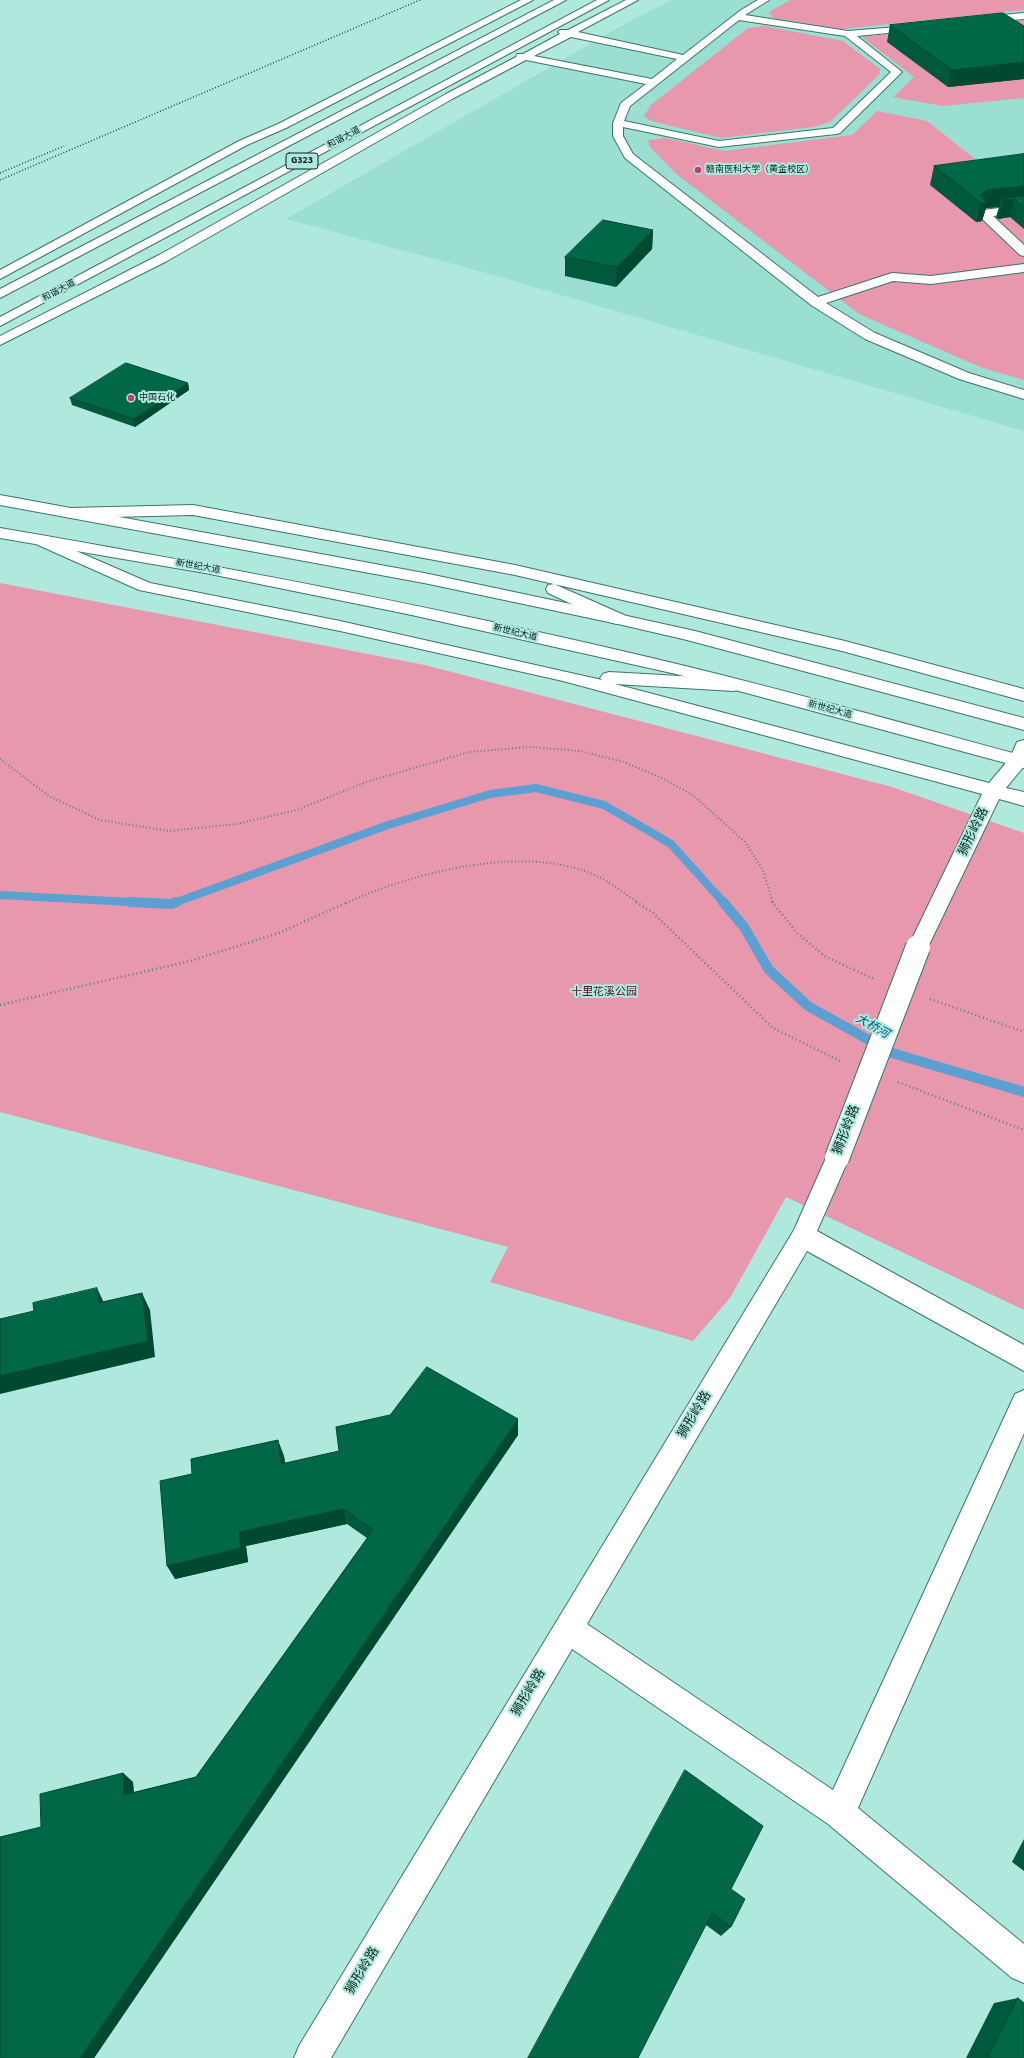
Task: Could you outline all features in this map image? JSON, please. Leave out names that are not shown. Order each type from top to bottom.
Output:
[{"type":"main road","points":[[0,275],[243,143],[282,126],[528,0]]},
{"type":"main road","name":"和谐大道","points":[[0,294],[561,0]]},
{"type":"main road","name":"和谐大道","points":[[0,322],[604,0]]},
{"type":"main road","points":[[0,341],[163,258],[444,100],[633,0]]},
{"type":"main road","points":[[764,0],[737,18],[625,105],[618,123],[618,140],[629,156],[816,302],[870,336],[964,376],[1024,395]]},
{"type":"main road","points":[[966,22],[1024,16]]},
{"type":"main road","points":[[737,18],[848,34],[927,26]]},
{"type":"main road","points":[[998,18],[1011,27]]},
{"type":"main road","points":[[549,29],[685,58]]},
{"type":"main road","points":[[618,123],[719,144],[836,130],[897,72],[848,34]]},
{"type":"main road","points":[[506,52],[654,82]]},
{"type":"main road","points":[[1024,209],[983,214],[1024,252]]},
{"type":"main road","points":[[816,302],[892,277],[931,280],[1024,268]]},
{"type":"main road","points":[[0,500],[424,578],[618,619],[689,635],[1024,724]]},
{"type":"main road","points":[[70,513],[193,510],[515,570],[845,646],[1024,696]]},
{"type":"main road","name":"新世纪大道","points":[[0,534],[206,568],[407,609],[670,668],[1022,756]]},
{"type":"main road","points":[[44,542],[145,587],[340,626],[564,676],[1024,799]]},
{"type":"main road","points":[[515,570],[618,619]]},
{"type":"main road","points":[[564,676],[734,685]]},
{"type":"main road","name":"狮形岭路","points":[[311,2058],[803,1236],[837,1158],[918,947],[994,790],[1022,756]]},
{"type":"main road","points":[[803,1236],[1024,1359]]},
{"type":"main road","points":[[839,1813],[1024,1403]]},
{"type":"main road","points":[[568,1628],[839,1813],[1024,1966]]},
{"type":"path","points":[[0,759],[49,796],[100,820],[169,831],[237,824],[296,810],[366,782],[469,752],[530,747],[580,751],[624,762],[662,778],[694,796],[745,842],[763,870],[772,902],[798,934],[826,957],[880,981]]},
{"type":"path","points":[[0,1004],[190,961],[279,933],[365,894],[435,872],[502,861],[551,862],[597,876],[653,913],[773,1028],[845,1063]]},
{"type":"path","points":[[924,997],[1024,1032]]},
{"type":"path","points":[[897,1082],[972,1109],[1024,1130]]},
{"type":"shaded area","name":"赣南医科大学（黄金校区）","points":[[672,0],[1024,0],[1024,431],[483,272],[286,219],[630,21]]},
{"type":"green space","points":[[790,0],[1024,0],[1024,10],[841,29],[773,18],[769,12]]},
{"type":"green space","points":[[1024,20],[1024,98],[943,106],[893,97],[914,77],[862,37]]},
{"type":"green space","points":[[764,26],[843,41],[880,69],[880,74],[830,122],[813,127],[721,138],[651,121],[644,116],[651,105],[748,28]]},
{"type":"green space","points":[[877,111],[927,121],[980,163],[1024,157],[1024,380],[980,367],[859,314],[675,173],[650,147],[648,140],[666,138],[724,151],[852,135]]},
{"type":"green space","name":"十里花溪公园","points":[[0,583],[425,665],[892,787],[1024,833],[1024,1310],[786,1197],[730,1298],[693,1341],[490,1282],[508,1247],[0,1112]]},
{"type":"building","points":[[1003,13],[1024,26],[1024,62],[952,70],[890,25]]},
{"type":"building","points":[[1024,154],[1024,186],[987,190],[980,195],[987,203],[981,203],[934,166]]},
{"type":"building","points":[[1024,196],[1024,206],[1014,199],[1001,199]]},
{"type":"building","points":[[603,220],[653,230],[617,267],[565,257]]},
{"type":"building","name":"中国石化","points":[[126,363],[188,383],[134,419],[70,398]]},
{"type":"building","points":[[97,1288],[98,1303],[142,1293],[148,1341],[0,1376],[0,1319],[34,1311],[33,1303]]},
{"type":"building","points":[[427,1367],[518,1419],[80,2058],[0,2058],[0,1837],[41,1827],[40,1794],[123,1773],[124,1795],[196,1777],[373,1530],[343,1509],[239,1532],[241,1548],[167,1566],[160,1481],[192,1474],[191,1459],[278,1440],[281,1464],[339,1451],[336,1427],[390,1415]]},
{"type":"building","points":[[685,1770],[763,1826],[731,1889],[745,1899],[731,1927],[712,1913],[638,2058],[528,2058]]},
{"type":"building","points":[[1018,1998],[1024,2003],[1024,2058],[988,2058]]},
{"type":"waterway","points":[[174,903],[388,825],[490,794],[536,788],[604,805],[671,844],[724,903]]},
{"type":"waterway","points":[[0,895],[134,902]]},
{"type":"waterway","points":[[130,902],[134,902]]},
{"type":"waterway","points":[[134,902],[174,903]]},
{"type":"waterway","points":[[134,902],[149,903]]},
{"type":"waterway","name":"大桥河","points":[[723,902],[744,927],[769,970],[808,1006],[892,1053],[1024,1092]]},
{"type":"railway","points":[[0,180],[420,0]]},
{"type":"railway","points":[[0,173],[64,146]]},
{"type":"place","name":"赣南医科大学（黄金校区）","points":[[698,170]]},
{"type":"place","name":"中国石化","points":[[131,398]]}]
